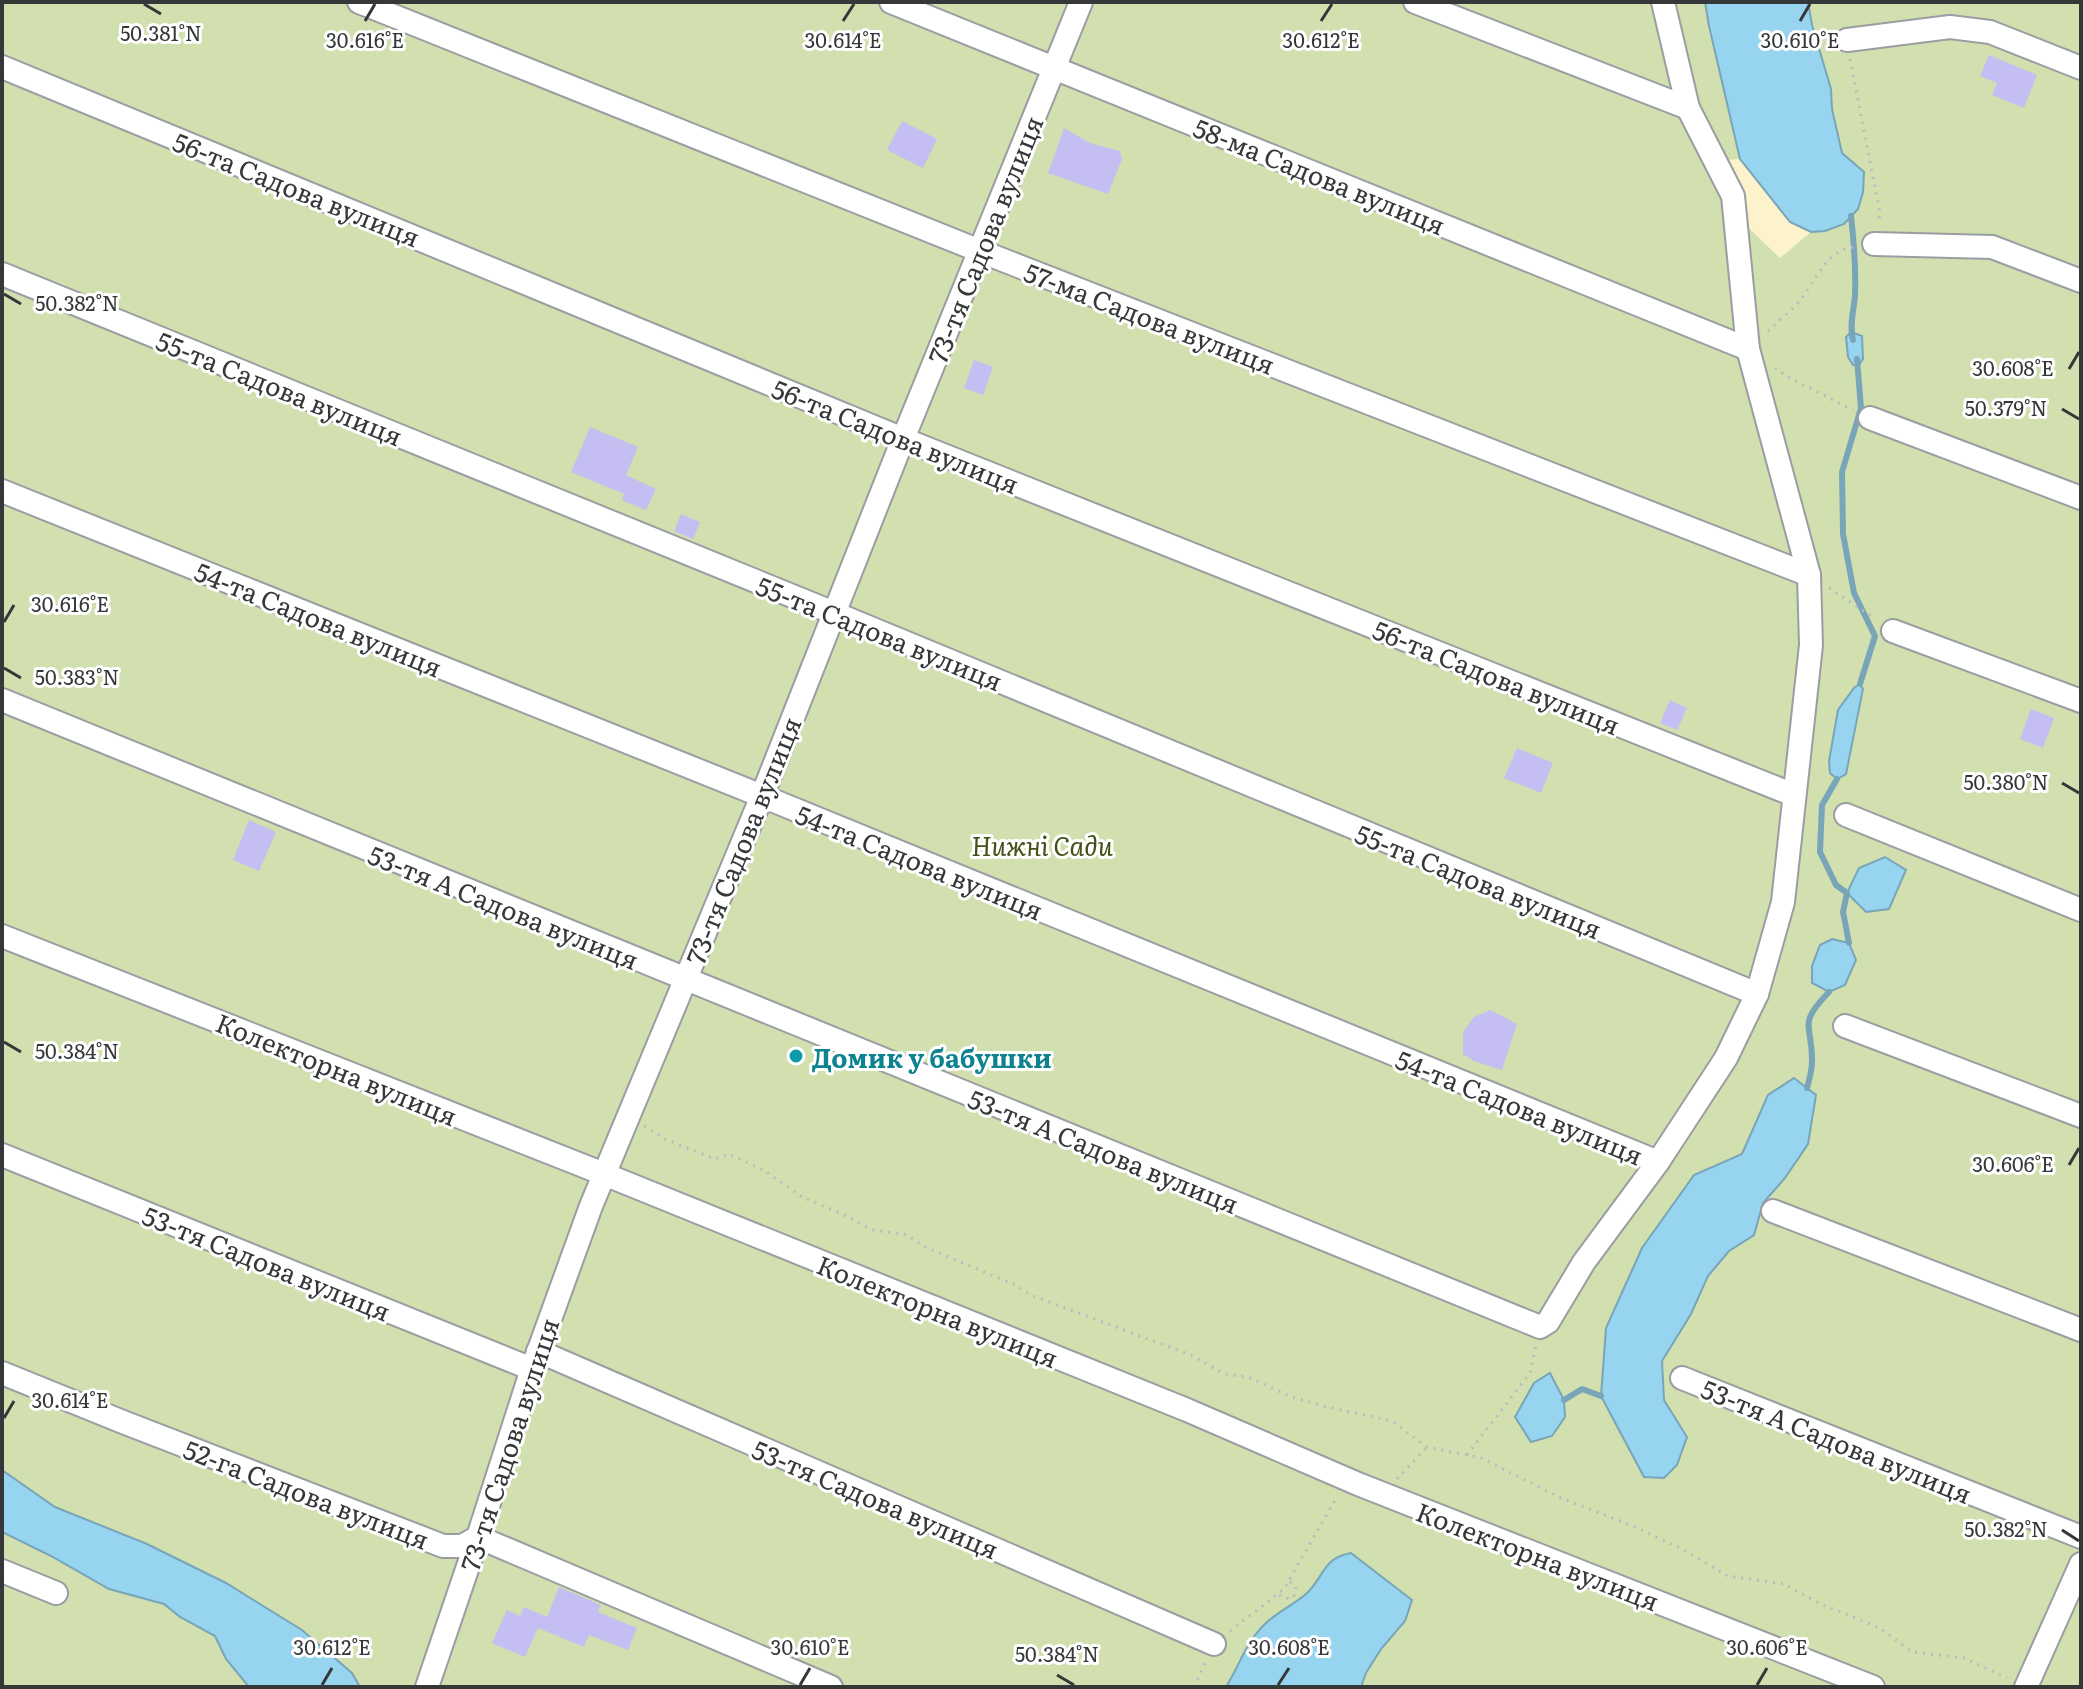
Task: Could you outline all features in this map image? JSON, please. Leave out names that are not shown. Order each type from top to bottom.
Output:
[{"type":"street","name":"57-ма Садова вулиця","points":[[359,2],[980,251],[1809,575]]},
{"type":"street","name":"58-ма Садова вулиця","points":[[891,2],[1748,349]]},
{"type":"street","name":"73-тя Садова вулиця","points":[[427,1687],[535,1360],[604,1174],[762,796],[1081,2]]},
{"type":"street","points":[[1415,2],[1688,108]]},
{"type":"street","points":[[1540,1327],[1548,1322],[1584,1262],[1658,1162],[1726,1058],[1757,994],[1783,902],[1811,645],[1809,575],[1748,349],[1733,196],[1688,108],[1663,2]]},
{"type":"street","points":[[1847,40],[1950,27],[1990,32],[2081,68]]},
{"type":"street","name":"56-та Садова вулиця","points":[[2,67],[903,439],[1794,795]]},
{"type":"street","points":[[1874,244],[1992,247],[2081,281]]},
{"type":"street","name":"55-та Садова вулиця","points":[[2,274],[1757,994]]},
{"type":"street","points":[[1870,418],[2081,498]]},
{"type":"street","name":"54-та Садова вулиця","points":[[2,491],[762,796],[1658,1162]]},
{"type":"street","points":[[1886,626],[2081,701]]},
{"type":"street","name":"53-тя А Садова вулиця","points":[[2,700],[1540,1327]]},
{"type":"street","points":[[1846,815],[2081,910]]},
{"type":"street","name":"Колекторна вулиця","points":[[2,936],[604,1174],[1187,1410],[1358,1484],[1873,1687]]},
{"type":"street","points":[[1845,1026],[2081,1116]]},
{"type":"street","name":"53-тя Садова вулиця","points":[[2,1155],[535,1360],[1214,1644]]},
{"type":"street","points":[[1773,1211],[2081,1330]]},
{"type":"street","name":"52-га Садова вулиця","points":[[2,1373],[443,1546],[462,1546],[478,1537]]},
{"type":"street","name":"53-тя А Садова вулиця","points":[[1682,1378],[2081,1537]]},
{"type":"street","points":[[478,1537],[831,1687]]},
{"type":"street","points":[[2020,1684],[2081,1564]]},
{"type":"street","points":[[2,1571],[56,1593]]},
{"type":"path","points":[[1847,40],[1880,213],[1874,244]]},
{"type":"path","points":[[1844,248],[1829,259],[1797,304],[1748,349],[1788,377],[1847,407]]},
{"type":"path","points":[[1845,599],[1886,626]]},
{"type":"path","points":[[627,1116],[667,1140],[715,1159],[729,1154],[765,1171],[802,1197],[873,1230],[907,1235],[927,1248],[1013,1284],[1033,1296],[1191,1355],[1224,1374],[1248,1377],[1292,1397],[1323,1406],[1392,1421],[1427,1447],[1481,1458],[1561,1498],[1682,1549],[1728,1576],[1784,1584],[1821,1604],[1880,1628],[1912,1652],[1964,1658],[2020,1684]]},
{"type":"path","points":[[1467,1455],[1530,1373],[1540,1327]]},
{"type":"path","points":[[1383,1494],[1427,1447]]},
{"type":"path","points":[[1194,1687],[1214,1644],[1289,1581],[1334,1502],[1358,1484]]},
{"type":"path","points":[[1277,1594],[1290,1599],[1295,1595],[1296,1587],[1289,1581]]},
{"type":"green space","name":"Нижні Сади","points":[[2,2],[2081,2],[2081,1687],[2,1687]]},
{"type":"sand","points":[[1740,159],[1790,222],[1811,232],[1780,258],[1737,217],[1723,160]]},
{"type":"water","points":[[1705,2],[1808,2],[1831,89],[1832,109],[1842,153],[1864,172],[1858,209],[1844,224],[1811,232],[1790,222],[1740,159]]},
{"type":"water","points":[[1851,332],[1862,336],[1863,359],[1859,365],[1853,365],[1848,357],[1846,337]]},
{"type":"water","points":[[1860,684],[1863,689],[1846,774],[1837,779],[1830,773],[1829,761],[1838,710]]},
{"type":"water","points":[[1885,857],[1906,870],[1889,909],[1866,912],[1847,893],[1859,868]]},
{"type":"water","points":[[1832,939],[1849,943],[1856,960],[1845,985],[1829,992],[1812,983],[1812,966],[1820,945]]},
{"type":"water","points":[[1794,1078],[1816,1095],[1808,1144],[1763,1203],[1754,1235],[1729,1251],[1708,1276],[1691,1314],[1662,1361],[1664,1400],[1687,1437],[1677,1465],[1664,1478],[1644,1477],[1601,1396],[1606,1328],[1642,1248],[1694,1175],[1742,1154],[1768,1095]]},
{"type":"water","points":[[1550,1373],[1564,1400],[1565,1417],[1552,1436],[1531,1442],[1515,1417],[1534,1383]]},
{"type":"water","points":[[2,1470],[55,1507],[147,1544],[226,1583],[302,1630],[352,1673],[360,1687],[249,1687],[226,1659],[215,1636],[180,1617],[164,1604],[109,1589],[2,1532]]},
{"type":"water","points":[[1351,1553],[1412,1600],[1405,1621],[1381,1649],[1361,1687],[1226,1687],[1261,1628],[1306,1594],[1334,1559]]},
{"type":"building","points":[[1989,55],[2037,75],[2024,108],[1992,95],[1997,83],[1980,76]]},
{"type":"building","points":[[902,121],[937,139],[923,168],[887,150]]},
{"type":"building","points":[[1064,128],[1090,143],[1120,151],[1122,159],[1108,194],[1048,173]]},
{"type":"building","points":[[974,360],[993,367],[983,395],[964,388]]},
{"type":"building","points":[[590,427],[638,447],[626,475],[656,489],[646,510],[622,500],[624,494],[571,472]]},
{"type":"building","points":[[681,514],[700,522],[693,539],[674,531]]},
{"type":"building","points":[[1670,700],[1687,708],[1677,730],[1660,723]]},
{"type":"building","points":[[2031,709],[2054,718],[2043,748],[2020,739]]},
{"type":"building","points":[[1517,748],[1553,763],[1541,793],[1504,778]]},
{"type":"building","points":[[249,820],[276,832],[259,871],[233,860]]},
{"type":"building","points":[[1490,1010],[1517,1024],[1502,1070],[1463,1054],[1463,1032],[1474,1017]]},
{"type":"building","points":[[559,1587],[601,1605],[598,1612],[637,1628],[628,1650],[589,1635],[584,1647],[538,1628],[525,1657],[492,1643],[507,1610],[520,1616],[524,1607],[547,1617]]},
{"type":"waterway","points":[[1851,216],[1855,275],[1853,340]]},
{"type":"waterway","points":[[1857,359],[1861,408],[1842,472],[1843,534],[1854,593],[1875,636],[1860,684]]},
{"type":"waterway","points":[[1837,779],[1822,805],[1820,852],[1836,885],[1847,893],[1843,912],[1849,943]]},
{"type":"waterway","points":[[1807,1088],[1812,1062],[1809,1019],[1829,992]]},
{"type":"waterway","points":[[1564,1400],[1582,1389],[1601,1396]]},
{"type":"place","name":"Домик у бабушки","points":[[796,1056]]}]
